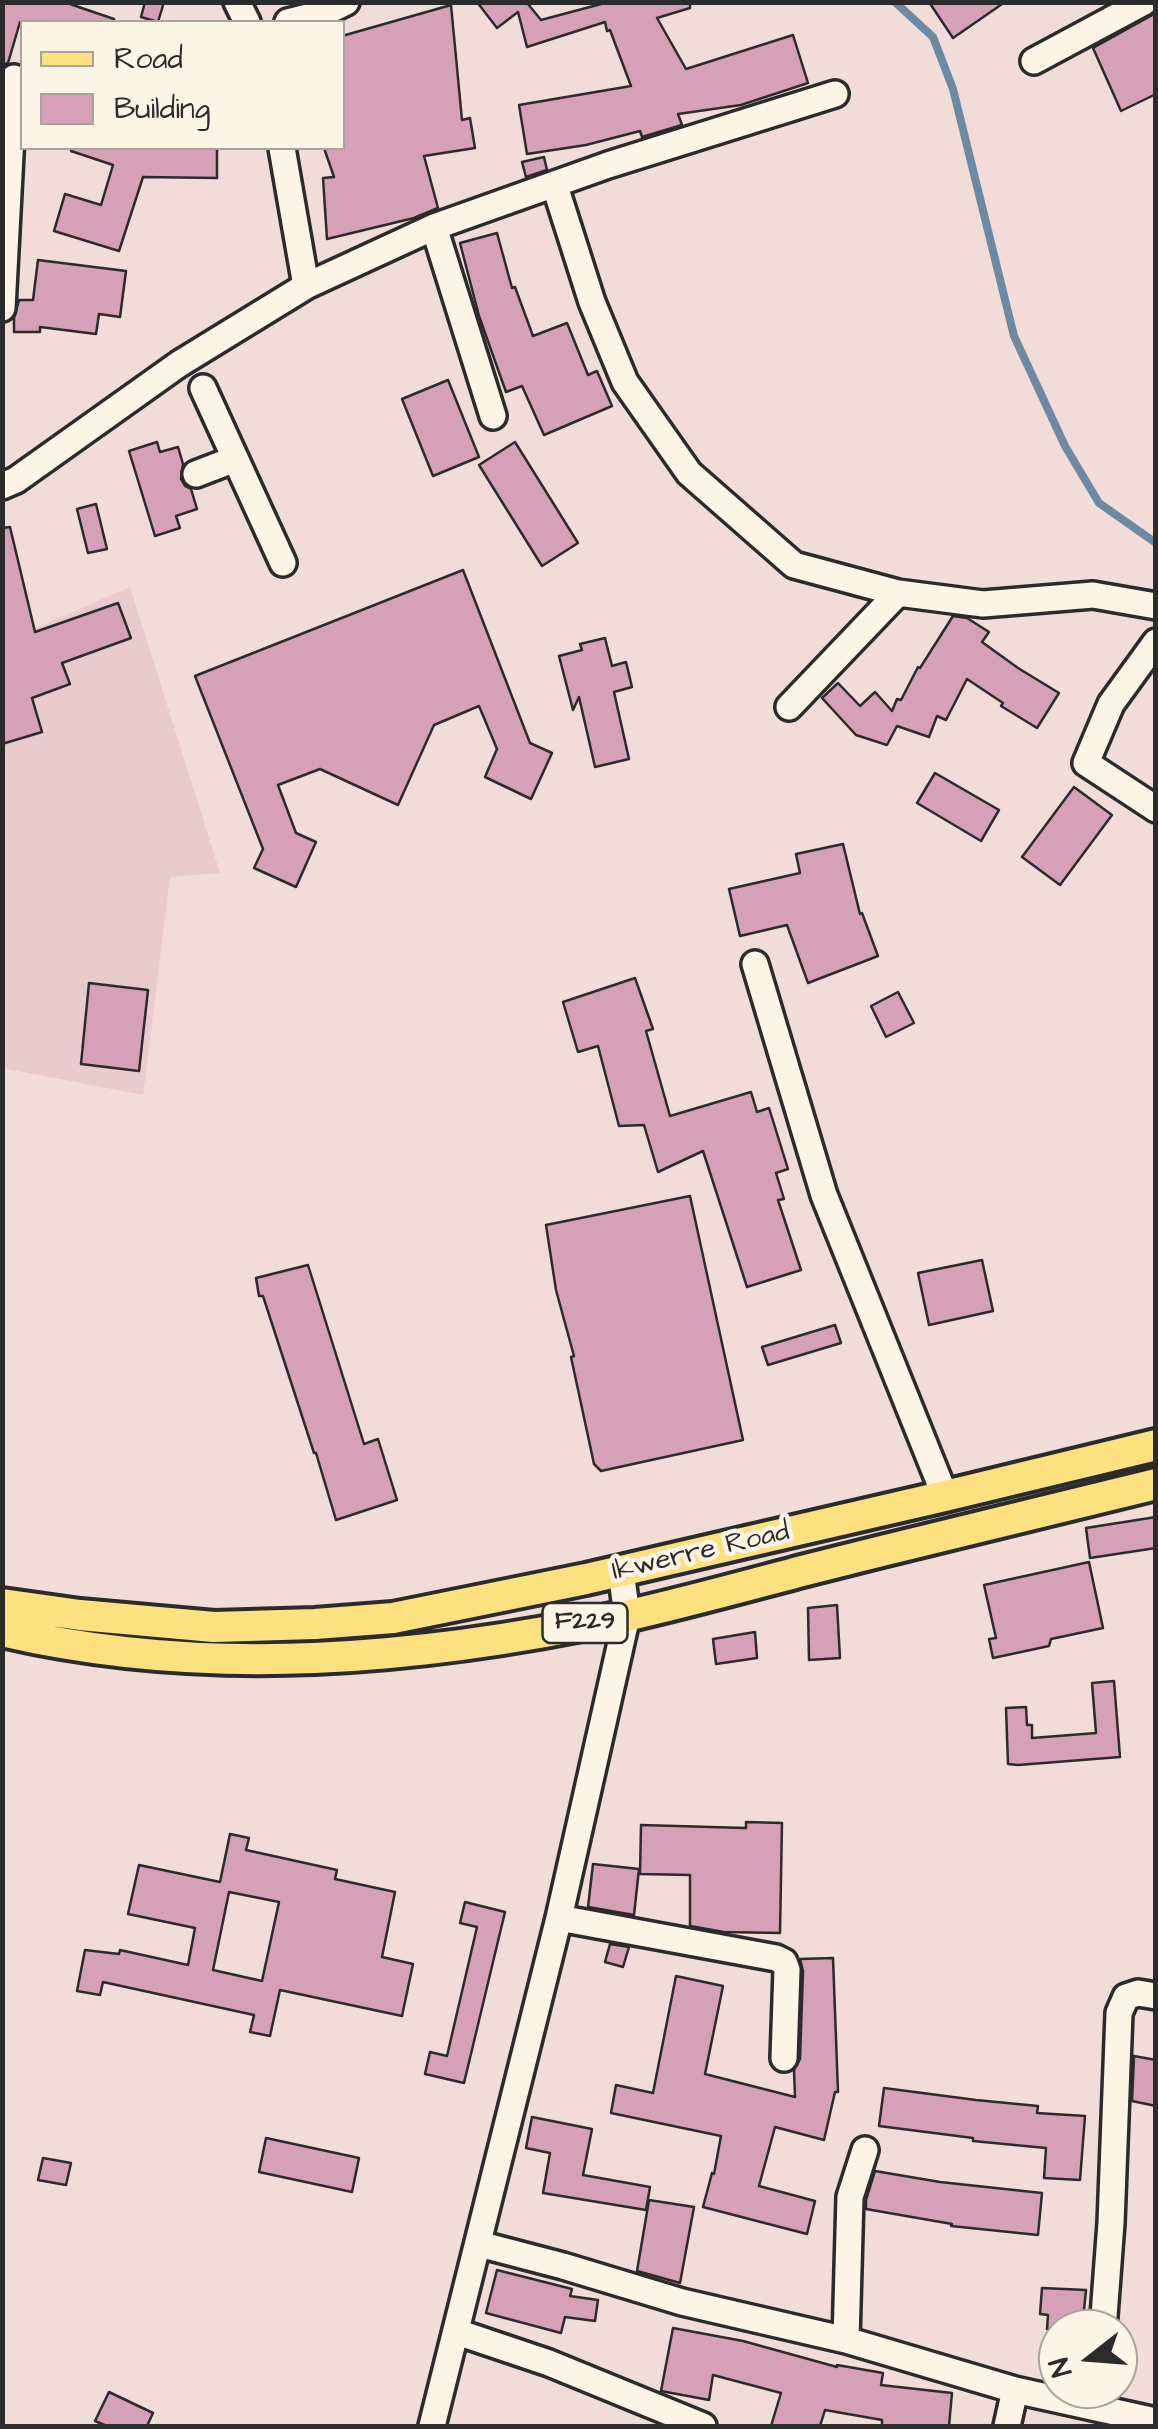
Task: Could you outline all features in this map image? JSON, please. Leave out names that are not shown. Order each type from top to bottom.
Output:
[{"type":"main road","name":"Ikwerre Road","points":[[2,1604],[199,1626],[393,1618],[621,1571],[1156,1445]]},
{"type":"main road","name":"F229","points":[[2,1631],[56,1644],[250,1661],[425,1650],[627,1616],[1156,1484]]},
{"type":"street","points":[[296,20],[346,2]]},
{"type":"street","points":[[1034,60],[1144,2]]},
{"type":"street","points":[[2,308],[6,168],[14,78]]},
{"type":"street","points":[[2,486],[16,480],[179,364],[306,286],[434,227],[608,166],[835,94]]},
{"type":"street","points":[[282,150],[306,286]]},
{"type":"street","points":[[555,186],[592,302],[625,382],[690,472],[794,565],[898,593],[983,604],[1092,596],[1156,606]]},
{"type":"street","points":[[434,227],[494,416]]},
{"type":"street","points":[[203,388],[283,563]]},
{"type":"street","points":[[196,474],[235,460]]},
{"type":"street","points":[[789,708],[898,593]]},
{"type":"street","points":[[1156,642],[1111,704],[1086,764],[1156,809]]},
{"type":"street","points":[[755,964],[824,1195],[945,1496]]},
{"type":"street","points":[[432,2426],[480,2244],[627,1616],[621,1571]]},
{"type":"street","points":[[558,1918],[784,1962],[784,2058]]},
{"type":"street","points":[[1105,2309],[1119,2013],[1126,1997],[1156,1996]]},
{"type":"street","points":[[846,2340],[850,2197],[865,2150]]},
{"type":"street","points":[[480,2244],[682,2302],[846,2340],[1015,2390],[1038,2392]]},
{"type":"street","points":[[456,2332],[549,2364],[703,2426]]},
{"type":"street","points":[[1008,2426],[1015,2390]]},
{"type":"street","points":[[1127,2409],[1156,2421]]},
{"type":"shaded area","points":[[130,587],[220,873],[170,877],[143,1095],[3,1068],[2,643]]},
{"type":"building","points":[[2,2],[64,2],[114,19],[20,20],[8,63],[2,65]]},
{"type":"building","points":[[145,2],[164,2],[159,20],[141,17]]},
{"type":"building","points":[[477,2],[530,2],[541,20],[601,2],[690,2],[690,8],[657,18],[686,69],[793,35],[808,83],[741,105],[678,114],[682,125],[642,137],[640,131],[527,154],[519,105],[631,86],[605,22],[527,47],[518,12],[497,28]]},
{"type":"building","points":[[929,2],[1005,2],[953,38]]},
{"type":"building","points":[[451,5],[462,120],[470,118],[475,148],[424,156],[438,208],[414,218],[327,239],[323,178],[334,177],[325,150],[345,150],[345,35]]},
{"type":"building","points":[[1156,13],[1156,94],[1121,111],[1093,48]]},
{"type":"building","points":[[217,150],[217,178],[143,177],[119,251],[54,231],[65,194],[101,205],[113,165],[71,151]]},
{"type":"building","points":[[544,157],[547,170],[526,177],[522,162]]},
{"type":"building","points":[[497,233],[512,288],[515,287],[533,336],[567,323],[588,375],[597,371],[612,406],[544,435],[522,386],[506,392],[479,316],[460,243]]},
{"type":"building","points":[[38,260],[126,271],[120,317],[99,314],[96,334],[40,327],[40,332],[14,332],[19,300],[33,300]]},
{"type":"building","points":[[448,380],[479,457],[433,476],[402,399]]},
{"type":"building","points":[[157,442],[160,452],[178,447],[183,464],[181,479],[191,489],[197,509],[176,516],[180,528],[155,536],[129,451]]},
{"type":"building","points":[[515,442],[578,543],[542,566],[479,465]]},
{"type":"building","points":[[96,504],[107,549],[88,553],[77,509]]},
{"type":"building","points":[[10,527],[35,632],[118,603],[131,638],[62,663],[70,684],[32,698],[42,732],[2,744],[2,528]]},
{"type":"building","points":[[463,570],[530,743],[552,753],[531,799],[485,777],[497,749],[479,706],[434,725],[398,805],[320,769],[278,785],[296,833],[316,842],[296,887],[254,868],[263,849],[195,676]]},
{"type":"building","points":[[953,616],[967,618],[989,632],[982,642],[1059,693],[1037,728],[967,679],[946,720],[937,716],[929,737],[897,726],[887,745],[856,735],[822,698],[838,683],[860,706],[875,692],[892,711]]},
{"type":"building","points":[[605,638],[612,666],[626,662],[632,687],[614,692],[629,759],[595,767],[579,697],[573,710],[559,656],[582,650],[580,644]]},
{"type":"building","points":[[935,773],[999,810],[981,841],[917,803]]},
{"type":"building","points":[[1074,787],[1112,815],[1060,885],[1022,857]]},
{"type":"building","points":[[843,844],[860,914],[878,956],[808,983],[787,925],[740,936],[729,889],[800,873],[796,854]]},
{"type":"building","points":[[635,978],[653,1029],[646,1031],[670,1116],[751,1092],[757,1112],[769,1108],[788,1169],[776,1173],[784,1199],[778,1200],[801,1270],[747,1287],[703,1151],[658,1172],[644,1125],[619,1126],[598,1046],[578,1052],[563,1002]]},
{"type":"building","points":[[89,983],[148,990],[139,1071],[81,1064]]},
{"type":"building","points":[[898,992],[914,1023],[886,1037],[871,1006]]},
{"type":"building","points":[[690,1196],[743,1440],[601,1471],[594,1464],[546,1225]]},
{"type":"building","points":[[982,1260],[993,1311],[929,1325],[918,1273]]},
{"type":"building","points":[[308,1265],[364,1444],[378,1439],[397,1500],[336,1520],[256,1278]]},
{"type":"building","points":[[835,1325],[841,1343],[768,1365],[762,1347]]},
{"type":"building","points":[[1156,1517],[1156,1548],[1090,1558],[1086,1528]]},
{"type":"building","points":[[1089,1562],[1103,1628],[1051,1639],[1049,1646],[993,1658],[989,1639],[996,1638],[984,1585]]},
{"type":"building","points":[[837,1605],[840,1658],[809,1660],[808,1608]]},
{"type":"building","points":[[755,1632],[757,1658],[716,1664],[713,1639]]},
{"type":"building","points":[[1114,1681],[1120,1757],[1008,1764],[1006,1708],[1026,1707],[1032,1738],[1096,1733],[1092,1683]]},
{"type":"building","points":[[746,1822],[782,1823],[780,1933],[724,1932],[690,1926],[690,1875],[640,1874],[641,1825],[746,1828]]},
{"type":"building","points":[[230,1834],[249,1838],[246,1850],[337,1870],[335,1879],[395,1892],[382,1957],[413,1964],[402,2016],[280,1990],[270,2036],[250,2032],[254,2015],[103,1982],[100,1995],[77,1991],[85,1950],[119,1954],[120,1950],[188,1965],[195,1928],[128,1914],[139,1865],[220,1882]],"holes":[[[229,1892],[279,1902],[262,1981],[213,1970]]]},
{"type":"building","points":[[593,1864],[639,1869],[634,1915],[588,1907]]},
{"type":"building","points":[[465,1902],[505,1912],[464,2083],[425,2074],[430,2052],[447,2056],[477,1927],[460,1923]]},
{"type":"building","points":[[610,1944],[629,1947],[623,1967],[605,1962]]},
{"type":"building","points":[[833,1958],[838,2092],[824,2140],[775,2127],[759,2186],[815,2201],[807,2234],[703,2207],[721,2136],[611,2113],[616,2085],[653,2093],[676,1976],[723,1986],[705,2074],[795,2097],[794,2070],[800,2059],[800,1959]]},
{"type":"building","points":[[1134,2056],[1156,2060],[1156,2106],[1132,2101]]},
{"type":"building","points":[[884,2088],[1038,2106],[1037,2113],[1085,2116],[1080,2180],[1044,2178],[1046,2148],[879,2126]]},
{"type":"building","points":[[532,2117],[592,2129],[583,2175],[650,2187],[646,2210],[543,2193],[550,2153],[526,2148]]},
{"type":"building","points":[[266,2138],[359,2158],[352,2192],[259,2172]]},
{"type":"building","points":[[43,2158],[71,2163],[66,2185],[38,2180]]},
{"type":"building","points":[[875,2171],[1042,2193],[1038,2235],[951,2226],[866,2209]]},
{"type":"building","points":[[649,2200],[694,2207],[680,2283],[637,2271]]},
{"type":"building","points":[[497,2270],[572,2289],[570,2296],[598,2300],[595,2321],[565,2317],[561,2333],[486,2313]]},
{"type":"building","points":[[1042,2288],[1086,2290],[1084,2309],[1040,2309]]},
{"type":"building","points":[[673,2328],[743,2341],[837,2367],[883,2373],[881,2385],[952,2393],[949,2426],[882,2426],[882,2420],[825,2410],[820,2426],[771,2426],[781,2393],[713,2375],[709,2400],[661,2391]]},
{"type":"building","points":[[109,2392],[153,2413],[147,2426],[107,2426],[95,2421]]},
{"type":"waterway","points":[[895,2],[933,37],[953,89],[1014,336],[1065,446],[1099,503],[1156,543]]}]
